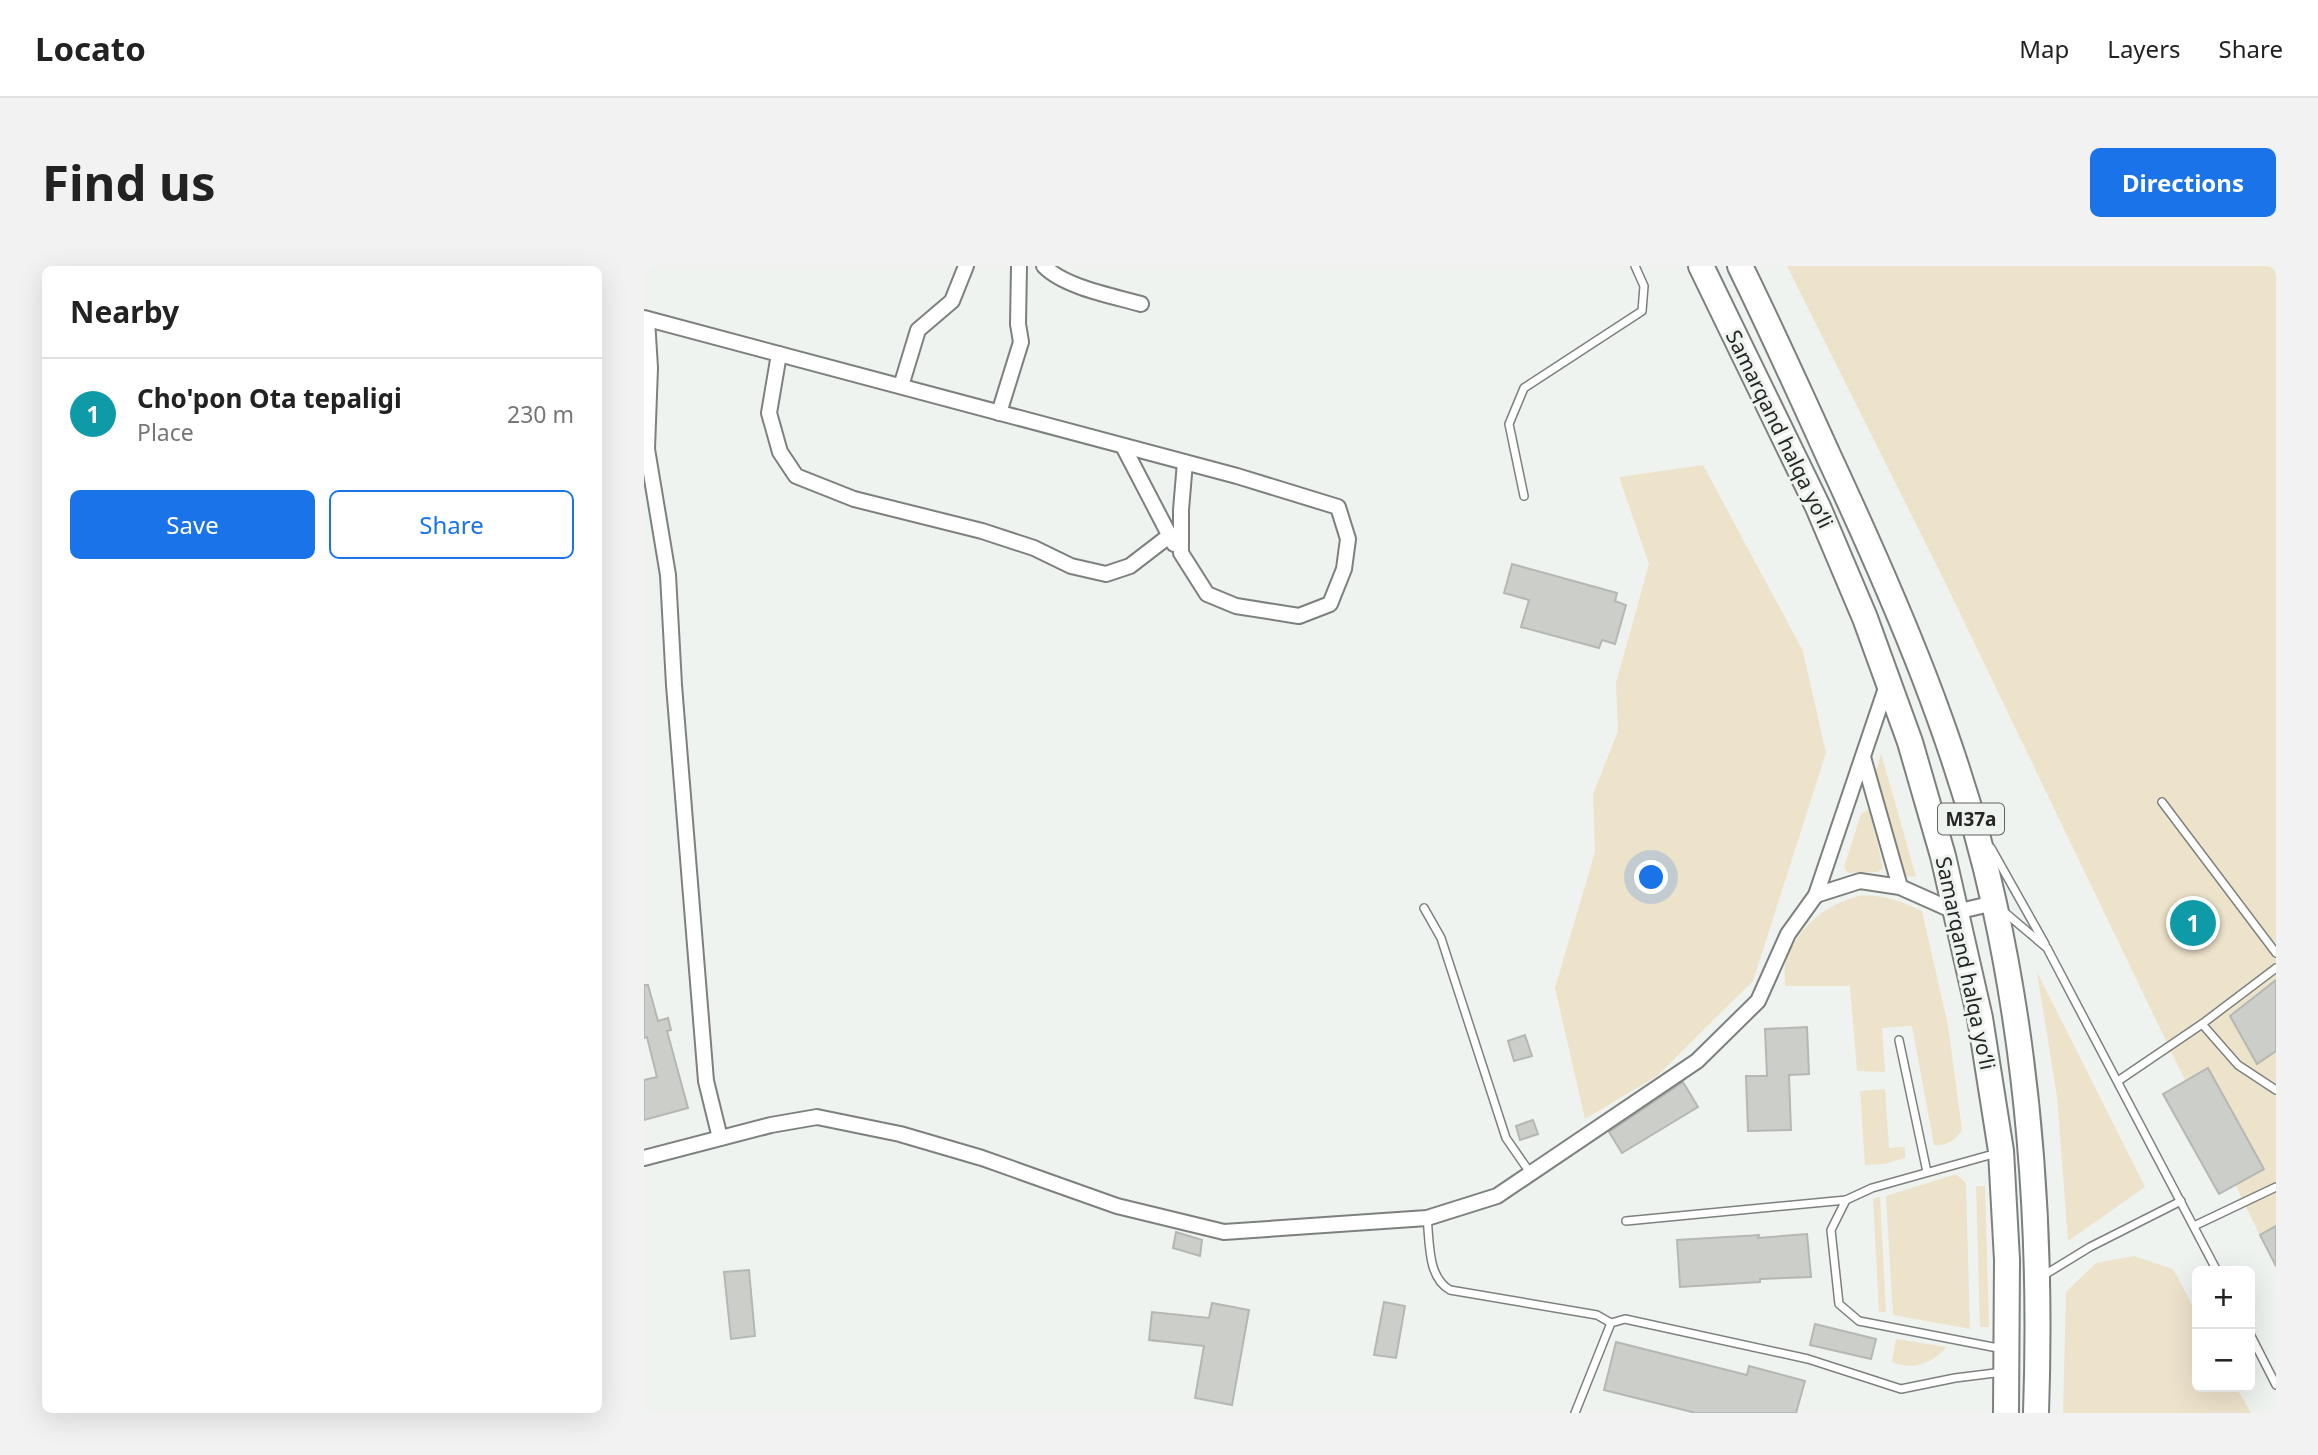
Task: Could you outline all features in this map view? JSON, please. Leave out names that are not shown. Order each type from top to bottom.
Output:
[{"type":"highway","name":"Samarqand halqa yoʻli","points":[[1701,266],[1818,507],[1889,681],[1928,802],[1980,1018],[2001,1152],[2007,1260],[2007,1360],[2003,1413]]},
{"type":"highway","name":"Samarqand halqa yoʻli","points":[[1740,266],[1890,590],[1934,704],[1994,903],[2026,1094],[2033,1166],[2038,1279],[2036,1413]]},
{"type":"street","points":[[901,386],[918,330],[952,301],[966,266]]},
{"type":"street","points":[[999,412],[1021,342],[1018,324],[1019,266]]},
{"type":"street","points":[[1044,266],[1051,274],[1098,292],[1141,304]]},
{"type":"street","points":[[720,1138],[706,1081],[674,685],[668,575],[647,449],[650,368],[646,318],[1185,462],[1338,507],[1349,539],[1344,569],[1331,604],[1299,616],[1236,607],[1207,594],[1169,536],[1123,446]]},
{"type":"street","points":[[779,354],[769,413],[780,452],[796,476],[854,499],[982,531],[1034,548],[1071,566],[1107,574],[1130,566],[1169,536]]},
{"type":"street","points":[[1181,553],[1185,462]]},
{"type":"street","points":[[644,1158],[817,1116],[912,1138],[982,1158],[1117,1206],[1224,1232],[1427,1218],[1497,1196],[1697,1062],[1758,1001],[1788,934],[1816,895],[1889,681]]},
{"type":"street","points":[[1863,757],[1900,887]]},
{"type":"street","points":[[1816,895],[1860,881],[1900,887],[1956,912],[1994,903]]},
{"type":"lane","points":[[1524,496],[1509,424],[1524,388],[1642,311],[1644,286],[1635,266]]},
{"type":"lane","points":[[2162,802],[2276,953]]},
{"type":"lane","points":[[1966,803],[2118,1081],[2214,1266]]},
{"type":"lane","points":[[1994,903],[2046,948]]},
{"type":"lane","points":[[1424,908],[1441,938],[1506,1138],[1531,1174]]},
{"type":"lane","points":[[2118,1081],[2202,1024],[2276,968]]},
{"type":"lane","points":[[2202,1024],[2238,1065],[2276,1090]]},
{"type":"lane","points":[[1899,1040],[1927,1172]]},
{"type":"lane","points":[[1626,1221],[1846,1200],[1872,1188],[2001,1152]]},
{"type":"lane","points":[[2194,1226],[2276,1187]]},
{"type":"lane","points":[[1846,1200],[1831,1230],[1839,1304],[1859,1321],[2007,1360]]},
{"type":"lane","points":[[2038,1279],[2090,1247],[2181,1201]]},
{"type":"lane","points":[[1427,1218],[1434,1272],[1441,1285],[1450,1290],[1597,1315],[1611,1323],[1625,1319],[1808,1359],[1901,1389],[1955,1378],[2007,1360]]},
{"type":"lane","points":[[1575,1413],[1611,1323]]},
{"type":"lane","points":[[2255,1344],[2276,1385]]},
{"type":"shaded area","points":[[1787,266],[2276,266],[2276,1269],[1943,578]]},
{"type":"shaded area","points":[[1703,465],[1803,651],[1826,753],[1753,981],[1657,1076],[1585,1119],[1555,988],[1595,852],[1593,794],[1618,731],[1616,683],[1649,564],[1619,477]]},
{"type":"shaded area","points":[[1881,753],[1916,877],[1904,876],[1875,776]]},
{"type":"shaded area","points":[[1869,809],[1883,868],[1878,872],[1848,873],[1844,867],[1861,814]]},
{"type":"shaded area","points":[[1863,895],[1894,900],[1922,911],[1948,1025],[1962,1130],[1946,1144],[1934,1145],[1912,1026],[1882,1028],[1885,1072],[1857,1071],[1850,986],[1785,986],[1786,960],[1804,929],[1830,908]]},
{"type":"shaded area","points":[[2037,972],[2145,1187],[2068,1241],[2057,1097]]},
{"type":"shaded area","points":[[1885,1089],[1889,1148],[1905,1147],[1905,1158],[1884,1164],[1865,1165],[1860,1091]]},
{"type":"shaded area","points":[[1956,1174],[1966,1183],[1970,1329],[1893,1315],[1886,1196]]},
{"type":"shaded area","points":[[1976,1186],[1985,1186],[1989,1327],[1980,1327]]},
{"type":"shaded area","points":[[1880,1197],[1886,1312],[1879,1312],[1873,1199]]},
{"type":"shaded area","points":[[2134,1256],[2173,1269],[2192,1305],[2192,1392],[2239,1392],[2251,1413],[2063,1413],[2066,1292],[2096,1263]]},
{"type":"shaded area","points":[[1896,1339],[1947,1347],[1922,1364],[1900,1365],[1892,1362]]},
{"type":"building","points":[[1512,564],[1617,593],[1615,601],[1626,605],[1615,644],[1602,640],[1599,648],[1521,627],[1529,600],[1504,593]]},
{"type":"building","points":[[2276,980],[2276,1051],[2257,1064],[2230,1016]]},
{"type":"building","points":[[644,985],[648,985],[658,1021],[668,1018],[671,1030],[667,1031],[688,1108],[644,1120],[644,1080],[657,1077],[647,1037],[644,1038]]},
{"type":"building","points":[[1807,1027],[1809,1074],[1789,1075],[1791,1130],[1748,1131],[1746,1076],[1767,1076],[1765,1029]]},
{"type":"building","points":[[1525,1035],[1532,1056],[1514,1061],[1508,1041]]},
{"type":"building","points":[[2208,1068],[2264,1169],[2219,1194],[2163,1094]]},
{"type":"building","points":[[1683,1082],[1698,1107],[1622,1153],[1609,1132]]},
{"type":"building","points":[[1533,1120],[1538,1134],[1520,1140],[1516,1126]]},
{"type":"building","points":[[2276,1226],[2276,1266],[2260,1235]]},
{"type":"building","points":[[1176,1232],[1202,1240],[1200,1256],[1173,1248]]},
{"type":"building","points":[[1807,1234],[1811,1277],[1680,1287],[1677,1240]]},
{"type":"building","points":[[749,1270],[755,1336],[731,1339],[724,1272]]},
{"type":"building","points":[[1384,1302],[1405,1306],[1396,1358],[1374,1355]]},
{"type":"building","points":[[1212,1303],[1249,1310],[1232,1405],[1195,1398],[1204,1346],[1149,1340],[1152,1312],[1209,1318]]},
{"type":"building","points":[[1815,1324],[1876,1339],[1871,1359],[1810,1345]]},
{"type":"building","points":[[1616,1342],[1747,1375],[1749,1366],[1805,1381],[1796,1413],[1696,1413],[1604,1390]]},
{"type":"place","name":"Cho'pon Ota tepaligi","points":[[2193,923]]}]
